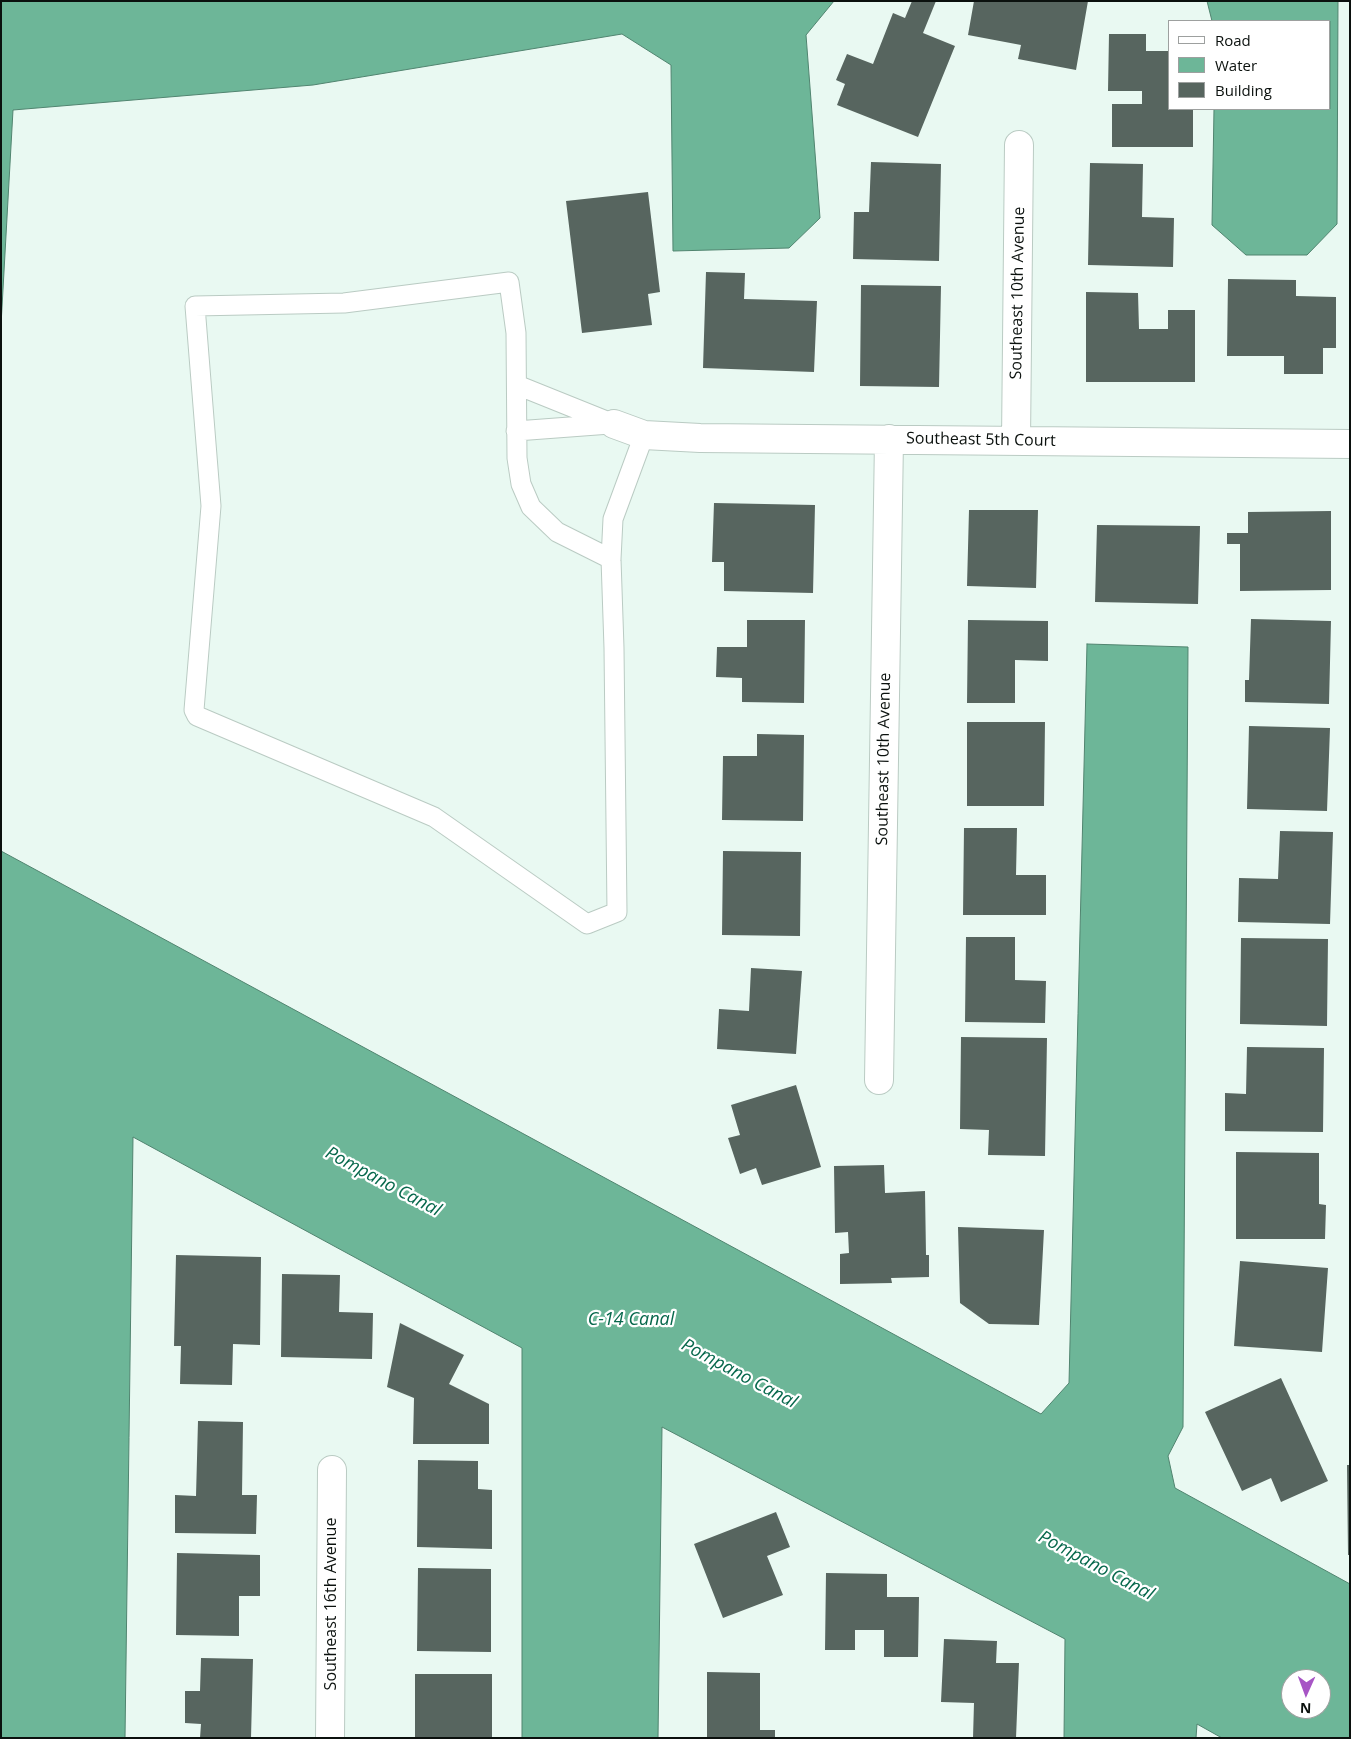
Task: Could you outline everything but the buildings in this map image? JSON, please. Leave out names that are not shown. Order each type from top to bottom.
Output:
[{"type":"street","name":"Southeast 10th Avenue","points":[[1016,441],[1019,145]]},
{"type":"street","name":"Southeast 5th Court","points":[[614,424],[644,435],[700,438],[1350,444]]},
{"type":"street","name":"Southeast 10th Avenue","points":[[879,1080],[890,439]]},
{"type":"street","name":"Southeast 16th Avenue","points":[[330,1738],[332,1470]]},
{"type":"lane","points":[[611,559],[557,532],[531,507],[521,484],[517,458],[516,431],[516,333],[509,282],[344,302],[196,306],[211,506],[194,710],[197,716],[434,817],[587,924],[617,912],[611,559],[613,520],[644,435]]},
{"type":"lane","points":[[517,385],[614,424]]},
{"type":"lane","points":[[516,431],[614,424]]},
{"type":"water","points":[[1,1],[834,1],[806,35],[820,218],[789,248],[673,251],[671,65],[622,34],[313,85],[13,110],[1,325]]},
{"type":"water","points":[[1207,1],[1338,1],[1337,224],[1307,255],[1246,255],[1212,225],[1214,110],[1331,110],[1331,20],[1212,20]]},
{"type":"water","name":"C-14 Canal","points":[[1087,644],[1188,647],[1183,1427],[1168,1456],[1175,1488],[1350,1584],[1350,1738],[1222,1738],[1197,1724],[1196,1738],[1064,1738],[1065,1639],[662,1427],[658,1738],[522,1738],[522,1348],[133,1137],[125,1738],[1,1738],[1,851],[1041,1414],[1069,1383]]},
{"type":"water label","name":"Pompano Canal","points":[[383,1182]]},
{"type":"water label","name":"Pompano Canal","points":[[739,1374]]},
{"type":"water label","name":"Pompano Canal","points":[[1096,1566]]}]
